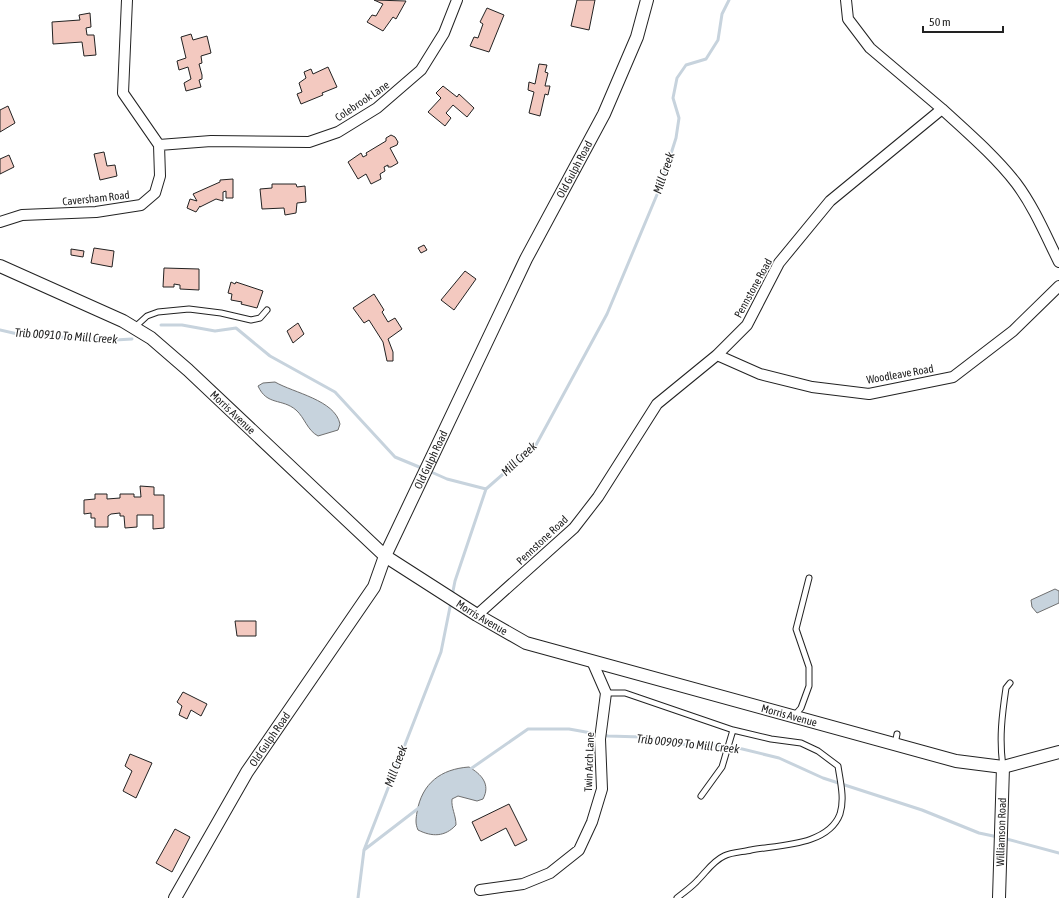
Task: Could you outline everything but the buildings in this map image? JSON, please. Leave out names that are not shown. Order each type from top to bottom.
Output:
[{"type":"street","points":[[127,0],[123,93],[159,144]]},
{"type":"street","name":"Colebrook Lane","points":[[159,144],[211,140],[309,142],[338,132],[377,108],[421,70],[444,33],[457,0]]},
{"type":"street","name":"Old Gulph Road","points":[[175,898],[246,772],[374,587],[385,556],[526,259],[604,114],[637,37],[647,0]]},
{"type":"street","points":[[846,0],[848,19],[870,48],[942,109],[980,144],[1016,184],[1040,224],[1059,262]]},
{"type":"street","name":"Pennstone Road","points":[[477,615],[574,528],[598,497],[657,404],[717,355],[747,325],[779,264],[830,201],[942,109]]},
{"type":"street","name":"Caversham Road","points":[[0,222],[22,215],[96,212],[140,205],[155,193],[160,176],[159,144]]},
{"type":"street","name":"Morris Avenue","points":[[0,266],[134,328],[172,354],[385,556],[477,615],[526,643],[794,716],[896,739],[956,761],[1003,767],[1059,752]]},
{"type":"street","name":"Woodleave Road","points":[[717,355],[760,374],[812,387],[869,394],[953,377],[1013,331],[1059,286]]},
{"type":"street","points":[[592,661],[606,693]]},
{"type":"street","name":"Twin Arch Lane","points":[[480,890],[523,884],[550,873],[579,850],[592,822],[602,789],[600,739],[606,693]]},
{"type":"street","name":"Williamson Road","points":[[999,898],[1003,767]]},
{"type":"lane","points":[[134,328],[147,316],[158,312],[189,309],[222,313],[251,320],[260,318],[267,310]]},
{"type":"lane","points":[[794,716],[801,708],[809,686],[809,667],[796,629],[809,578]]},
{"type":"lane","points":[[1003,767],[1000,749],[1000,723],[1006,688],[1010,683]]},
{"type":"lane","points":[[606,693],[625,693],[733,730],[771,739],[801,743],[818,752],[838,766],[841,792],[840,814],[834,824],[826,832],[814,838],[792,845],[726,855],[717,860],[697,882],[677,898]]},
{"type":"lane","points":[[701,796],[722,767],[733,730]]},
{"type":"shaded area","points":[[275,382],[313,398],[330,409],[337,416],[340,424],[338,430],[318,436],[311,431],[296,410],[291,406],[270,399],[258,386],[263,383]]},
{"type":"shaded area","points":[[1055,589],[1059,591],[1059,603],[1037,613],[1032,607],[1031,600]]},
{"type":"shaded area","points":[[469,767],[484,780],[486,789],[483,799],[477,801],[458,796],[452,799],[456,825],[443,834],[433,835],[418,830],[416,823],[417,812],[423,793],[428,786],[434,779],[442,774],[459,768]]},
{"type":"waterway","name":"Mill Creek","points":[[452,596],[455,581],[486,489],[536,445],[607,314],[661,185],[676,138],[679,118],[673,98],[677,78],[686,65],[706,59],[718,40],[722,14],[729,0]]},
{"type":"waterway","name":"Trib 00910 To Mill Creek","points":[[161,325],[182,325],[215,331],[236,328],[270,356],[335,392],[395,457],[424,469]]},
{"type":"waterway","name":"Trib 00910 To Mill Creek","points":[[0,330],[22,335],[115,340],[132,339]]},
{"type":"waterway","name":"Trib 00910 To Mill Creek","points":[[429,471],[447,479],[486,489]]},
{"type":"waterway","name":"Mill Creek","points":[[358,898],[364,850],[441,652],[451,602]]},
{"type":"waterway","name":"Trib 00909 To Mill Creek","points":[[469,770],[528,729],[569,729],[608,736],[642,737],[687,745],[730,746],[779,758],[823,778],[922,810],[979,833],[998,837]]},
{"type":"waterway","name":"Trib 00909 To Mill Creek","points":[[364,850],[420,807]]},
{"type":"waterway","name":"Trib 00909 To Mill Creek","points":[[1003,838],[1059,853]]}]
